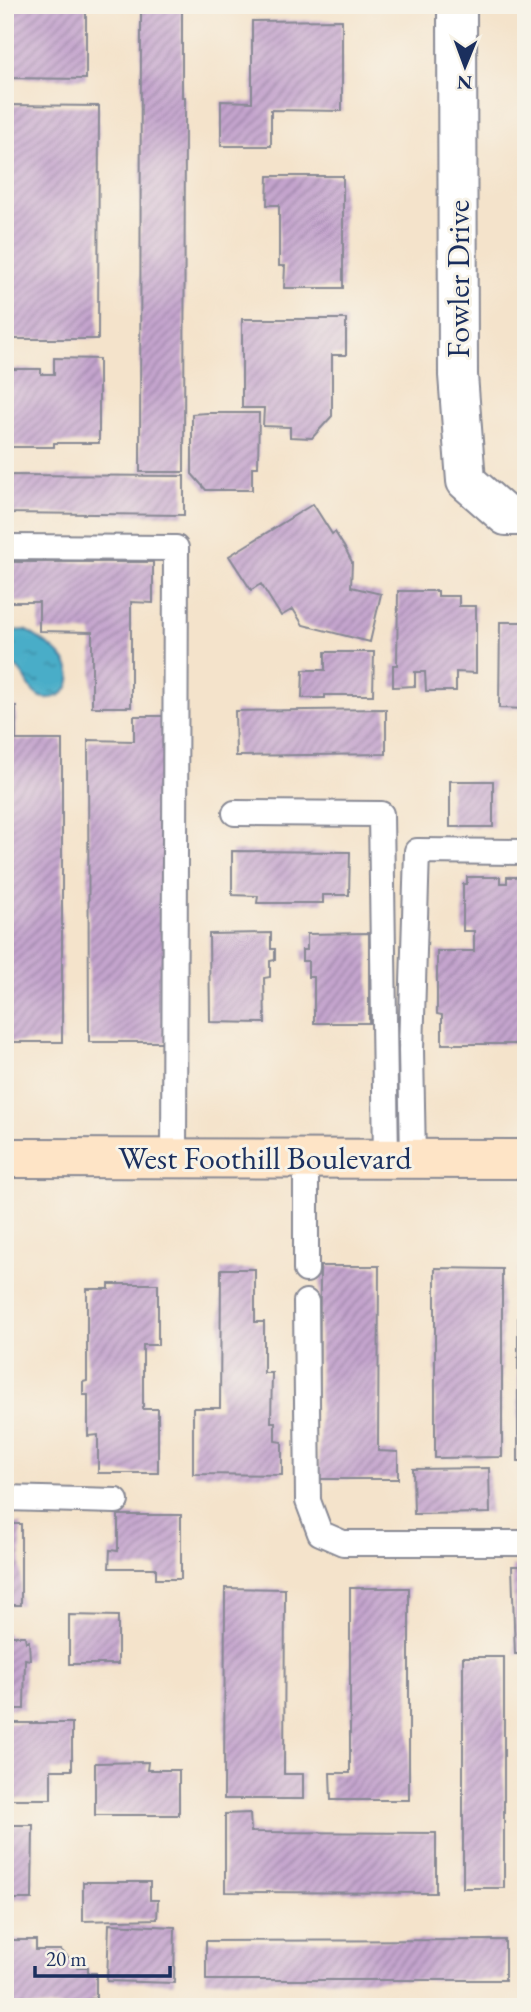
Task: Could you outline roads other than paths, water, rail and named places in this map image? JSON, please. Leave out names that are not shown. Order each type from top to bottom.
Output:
[{"type":"main road","name":"West Foothill Boulevard","points":[[5,1158],[526,1159]]},
{"type":"street","name":"Fowler Drive","points":[[457,5],[458,374],[467,481],[506,516],[526,516]]},
{"type":"lane","points":[[5,547],[176,548],[174,1158]]},
{"type":"lane","points":[[235,813],[381,814],[400,1159]]},
{"type":"lane","points":[[400,1159],[411,1050],[417,851],[526,852]]},
{"type":"lane","points":[[306,1158],[306,1270]]},
{"type":"lane","points":[[306,1302],[308,1501],[320,1533],[343,1543],[526,1543]]},
{"type":"lane","points":[[5,1498],[116,1501]]},
{"type":"water","points":[[26,630],[58,653],[69,669],[68,687],[58,696],[39,696],[15,666],[5,664],[5,634]]}]
